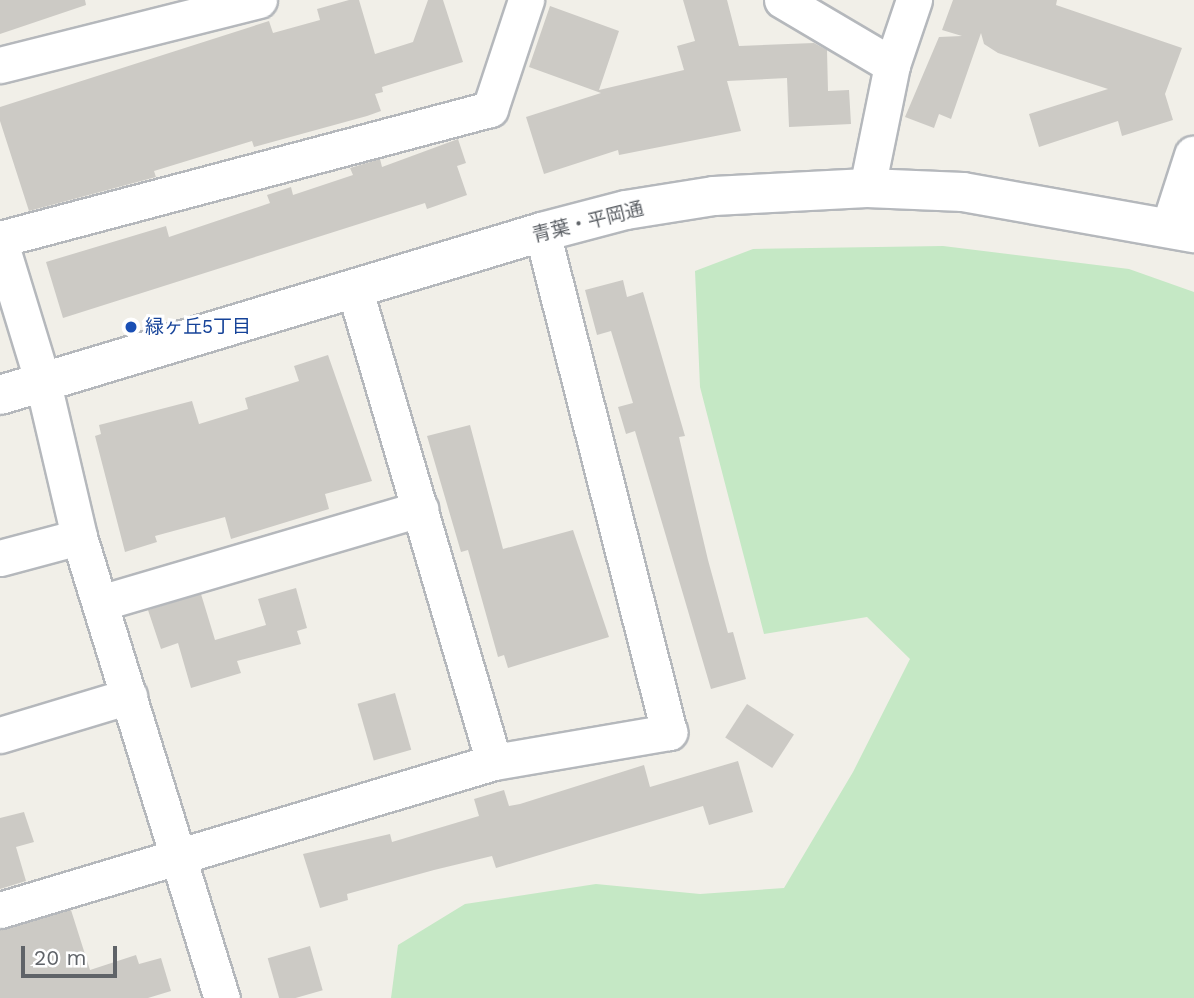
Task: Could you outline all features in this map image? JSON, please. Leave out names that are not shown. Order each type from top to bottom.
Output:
[{"type":"street","points":[[0,65],[259,0]]},
{"type":"street","points":[[222,998],[79,537],[43,383],[0,241],[490,109],[526,0]]},
{"type":"street","points":[[782,0],[891,65]]},
{"type":"street","points":[[867,188],[891,65],[914,0]]},
{"type":"street","points":[[1182,230],[1194,156]]},
{"type":"street","name":"青葉・平岡通","points":[[0,395],[542,232],[626,210],[714,196],[867,188],[1023,200],[1182,230]]},
{"type":"street","points":[[0,910],[494,762],[668,733],[542,232]]},
{"type":"street","points":[[354,287],[494,762]]},
{"type":"street","points":[[100,603],[420,509]]},
{"type":"street","points":[[0,558],[79,537]]},
{"type":"street","points":[[0,735],[129,696]]},
{"type":"green space","points":[[943,246],[1129,269],[1194,292],[1194,998],[391,998],[398,945],[465,904],[596,884],[700,894],[784,888],[853,772],[910,659],[867,617],[764,634],[700,387],[695,271],[753,249]]},
{"type":"building","points":[[0,0],[85,0],[86,5],[0,34]]},
{"type":"building","points":[[359,0],[375,54],[413,42],[428,0],[443,0],[463,62],[382,87],[383,92],[375,94],[381,111],[367,116],[254,147],[252,141],[154,171],[156,177],[29,211],[0,121],[0,107],[269,21],[273,33],[320,20],[317,9]]},
{"type":"building","points":[[683,0],[727,0],[739,46],[814,43],[827,50],[828,91],[849,90],[851,124],[789,127],[787,78],[727,81],[741,131],[619,155],[618,150],[544,174],[526,117],[601,93],[529,67],[550,6],[619,31],[599,90],[684,70],[677,46],[695,41]]},
{"type":"building","points":[[953,0],[1057,0],[1056,5],[1182,48],[1165,94],[1173,120],[1122,136],[1118,121],[1039,147],[1029,114],[1108,89],[998,53],[984,44],[981,33],[951,119],[939,114],[934,128],[905,117],[939,37],[962,36],[942,30]]},
{"type":"building","points":[[458,139],[466,163],[457,166],[467,195],[427,209],[425,203],[63,318],[46,262],[166,226],[169,237],[270,203],[267,195],[291,187],[293,195],[353,175],[350,168],[380,159],[382,167]]},
{"type":"building","points":[[623,280],[627,297],[643,292],[685,436],[679,437],[708,560],[728,633],[733,632],[746,679],[711,689],[635,431],[626,434],[618,407],[633,403],[611,331],[597,335],[585,290]]},
{"type":"building","points":[[328,355],[372,481],[325,494],[329,509],[231,539],[225,517],[155,536],[157,542],[125,552],[95,436],[101,434],[99,425],[192,401],[199,424],[248,409],[245,398],[299,381],[294,366]]},
{"type":"building","points":[[470,425],[503,549],[573,530],[609,637],[508,668],[504,655],[498,657],[468,550],[461,552],[427,436]]},
{"type":"building","points":[[296,588],[307,628],[297,631],[301,644],[237,661],[241,673],[191,688],[178,643],[161,649],[148,610],[201,594],[215,640],[266,625],[258,599]]},
{"type":"building","points":[[395,693],[411,750],[374,760],[358,704]]},
{"type":"building","points":[[747,704],[794,734],[772,768],[725,738]]},
{"type":"building","points":[[738,761],[753,812],[709,825],[703,806],[496,868],[492,856],[434,870],[347,894],[348,900],[320,908],[303,854],[390,834],[392,842],[479,816],[474,799],[504,790],[509,806],[644,765],[650,787]]},
{"type":"building","points":[[24,812],[34,842],[16,847],[26,881],[0,889],[0,818]]},
{"type":"building","points":[[71,910],[90,970],[136,955],[139,964],[161,958],[171,991],[148,998],[0,998],[0,930]]},
{"type":"building","points":[[310,946],[323,990],[296,998],[279,998],[268,958]]},
{"type":"place","name":"緑ヶ丘5丁目","points":[[131,327]]}]
